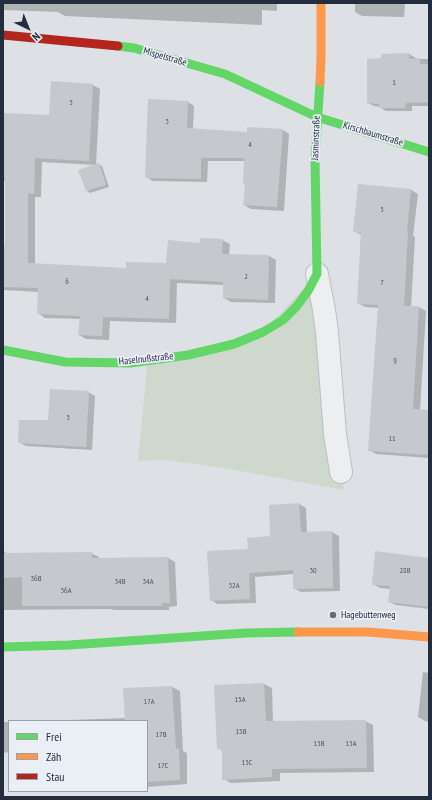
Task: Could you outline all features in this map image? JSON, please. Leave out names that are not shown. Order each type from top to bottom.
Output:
[{"type":"street","name":"Jasminstraße","points":[[321,3],[321,58],[315,159],[317,274],[327,332],[335,434],[341,472]]},
{"type":"street","name":"Mispelstraße","points":[[3,35],[134,48],[225,74],[317,117]]},
{"type":"street","name":"Kirschbaumstraße","points":[[317,117],[429,152]]},
{"type":"street","name":"Jasminstraße","points":[[283,320],[296,307],[308,291],[317,274]]},
{"type":"street","name":"Haselnußstraße","points":[[3,350],[65,362],[131,363],[188,354],[234,344],[263,332],[283,320]]},
{"type":"street","points":[[3,647],[69,645],[246,633],[333,631],[429,637]]},
{"type":"shaded area","points":[[317,274],[335,434],[344,490],[224,468],[166,460],[138,461],[147,361],[263,332]]},
{"type":"building","points":[[409,53],[409,59],[420,58],[420,64],[429,64],[429,102],[406,103],[405,108],[379,108],[379,104],[367,103],[367,59],[381,58],[381,54]]},
{"type":"building","points":[[51,81],[93,84],[89,161],[35,158],[34,194],[28,193],[28,263],[126,268],[126,262],[166,263],[168,240],[200,243],[200,238],[223,239],[222,254],[269,255],[268,300],[223,298],[223,282],[170,279],[169,319],[103,317],[102,336],[78,335],[80,316],[37,314],[38,288],[3,287],[3,245],[5,245],[5,178],[3,177],[3,113],[49,115]]},
{"type":"building","points":[[148,99],[188,101],[187,128],[247,132],[247,127],[283,129],[277,207],[243,205],[245,185],[243,184],[244,158],[201,158],[201,179],[145,178]]},
{"type":"building","points":[[99,163],[106,185],[86,191],[78,170]]},
{"type":"building","points":[[358,184],[411,189],[407,231],[404,306],[419,306],[413,409],[429,410],[429,455],[368,451],[378,305],[357,304],[361,233],[353,232]]},
{"type":"building","points":[[50,389],[89,391],[86,447],[18,443],[19,420],[48,420]]},
{"type":"building","points":[[299,503],[301,532],[332,531],[333,588],[293,589],[293,570],[249,573],[250,599],[210,601],[207,551],[248,549],[247,538],[270,536],[269,505]]},
{"type":"building","points":[[375,551],[429,558],[429,607],[388,602],[390,586],[372,585]]},
{"type":"building","points":[[92,552],[92,558],[168,557],[170,603],[162,603],[162,606],[22,606],[22,577],[3,578],[3,553]]},
{"type":"building","points":[[264,683],[266,721],[366,720],[367,768],[272,769],[272,777],[222,780],[222,749],[217,749],[214,685]]},
{"type":"building","points":[[172,686],[176,749],[179,748],[180,780],[148,782],[148,720],[125,720],[123,688]]},
{"type":"traffic: fast","points":[[118,46],[134,48],[225,74],[317,117],[429,152]]},
{"type":"traffic: fast","points":[[3,350],[65,362],[131,363],[188,355],[234,344],[263,332],[283,320],[296,307],[308,291],[317,274],[315,159],[320,82]]},
{"type":"traffic: fast","points":[[3,647],[69,645],[246,633],[298,632]]},
{"type":"traffic: slow","points":[[320,82],[321,3]]},
{"type":"traffic: slow","points":[[298,632],[368,632],[429,637]]},
{"type":"traffic: jam","points":[[3,35],[118,46]]},
{"type":"place","name":"Hagebuttenweg","points":[[333,615]]}]
